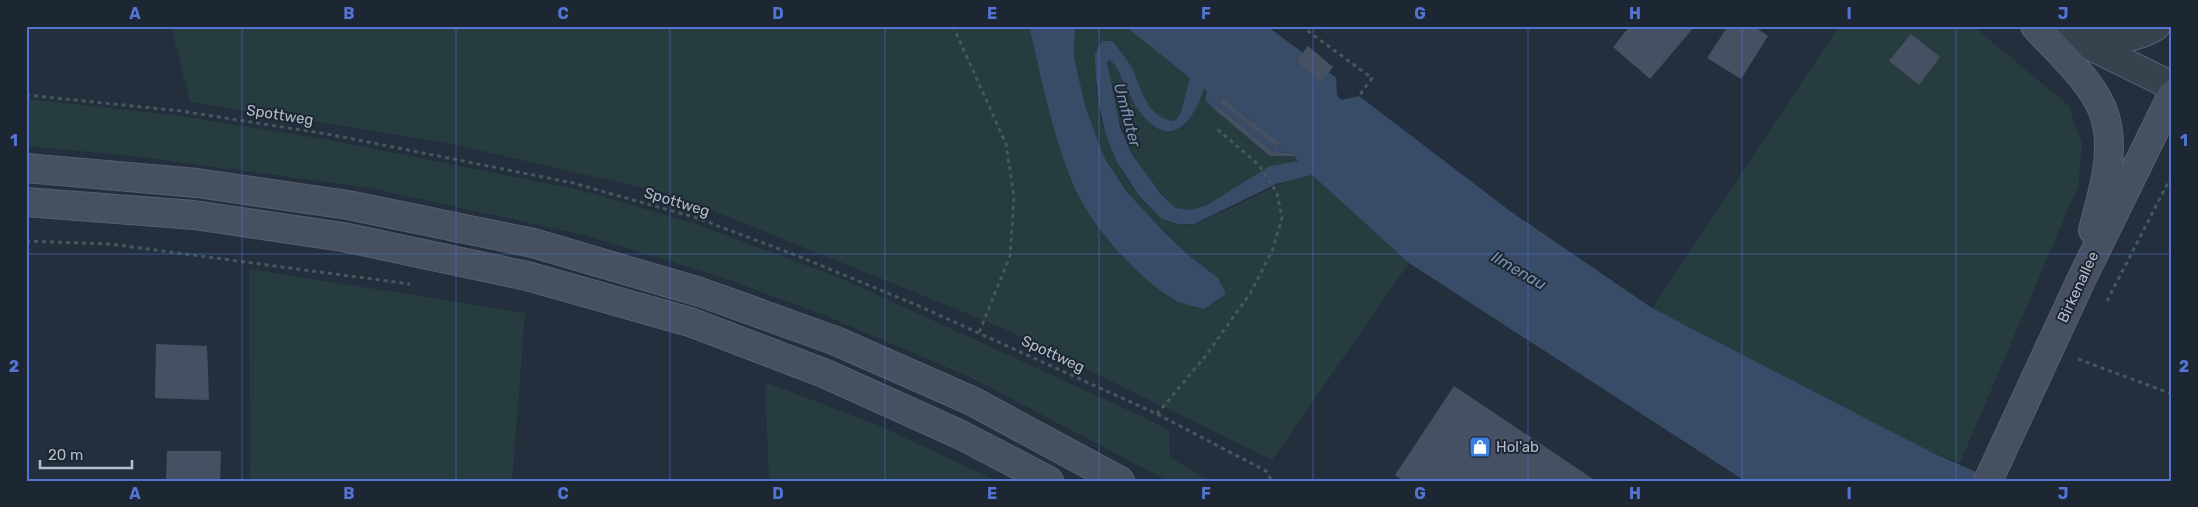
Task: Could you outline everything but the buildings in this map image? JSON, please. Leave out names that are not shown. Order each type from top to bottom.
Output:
[{"type":"main road","points":[[2035,26],[2092,91],[2105,117],[2109,140],[2107,172],[2082,278]]},
{"type":"main road","name":"Birkenallee","points":[[1988,481],[2082,278],[2172,95]]},
{"type":"main road","points":[[26,168],[197,183],[348,205],[532,243],[700,292],[836,341],[972,401],[1120,481]]},
{"type":"main road","points":[[26,202],[194,215],[343,237],[527,276],[690,322],[826,374],[961,435],[1049,481]]},
{"type":"street","points":[[2050,26],[2172,86]]},
{"type":"street","points":[[2075,39],[2117,39],[2147,32],[2156,26]]},
{"type":"path","points":[[953,26],[1006,144],[1014,197],[1010,256],[979,333]]},
{"type":"path","points":[[1301,26],[1372,78],[1360,96]]},
{"type":"path","name":"Spottweg","points":[[26,94],[180,111],[333,135],[573,183],[715,225],[816,263],[920,306],[1157,414],[1266,471],[1272,481]]},
{"type":"path","points":[[1157,414],[1207,354],[1251,292],[1272,251],[1282,218],[1277,193],[1259,166],[1216,128]]},
{"type":"path","points":[[26,240],[110,244],[412,284]]},
{"type":"path","points":[[2078,359],[2172,394]]},
{"type":"green space","points":[[171,26],[1029,26],[1053,126],[1070,179],[1090,213],[1188,255],[1126,191],[1104,157],[1086,109],[1074,58],[1075,26],[1125,26],[1190,78],[1180,115],[1174,121],[1157,115],[1151,109],[1133,70],[1112,42],[1097,75],[1097,99],[1102,122],[1111,148],[1137,194],[1154,212],[1173,222],[1193,224],[1275,186],[1312,175],[1409,263],[1272,460],[1003,328],[699,205],[657,191],[443,142],[190,102]]},
{"type":"green space","points":[[1839,26],[1973,26],[2068,105],[2082,144],[2078,186],[1960,463],[1935,454],[1652,308]]},
{"type":"green space","points":[[1111,60],[1135,104],[1182,129],[1198,105],[1203,88],[1207,90],[1205,100],[1270,155],[1296,156],[1298,161],[1286,163],[1207,205],[1191,210],[1176,208],[1148,176],[1128,142],[1120,123],[1110,84],[1107,62]]},
{"type":"green space","points":[[26,99],[181,116],[329,140],[580,190],[693,223],[838,277],[1152,421],[1169,431],[1170,458],[1211,481],[1168,481],[972,378],[826,316],[715,275],[584,235],[370,188],[133,156],[26,146]]},
{"type":"green space","points":[[249,269],[525,313],[512,481],[250,481]]},
{"type":"green space","points":[[765,382],[880,426],[997,481],[769,481]]},
{"type":"water","points":[[1029,26],[1075,26],[1074,58],[1086,109],[1104,157],[1126,191],[1162,230],[1188,255],[1218,278],[1226,294],[1204,309],[1178,302],[1144,277],[1128,262],[1100,229],[1077,194],[1057,140]]},
{"type":"water","name":"Ilmenau","points":[[1125,26],[1267,26],[1303,53],[1296,62],[1320,82],[1329,72],[1336,78],[1337,95],[1341,100],[1359,96],[1510,211],[1652,308],[1935,454],[1997,481],[1745,481],[1409,263],[1312,175],[1276,184],[1194,224],[1178,224],[1162,219],[1139,196],[1117,162],[1106,136],[1099,105],[1095,54],[1102,41],[1112,41],[1131,66],[1147,102],[1157,115],[1165,119],[1174,121],[1180,115],[1190,78]],"holes":[[[1110,60],[1115,65],[1138,110],[1149,122],[1159,129],[1168,131],[1177,129],[1184,124],[1191,117],[1204,88],[1207,91],[1205,100],[1213,108],[1216,105],[1273,152],[1292,153],[1298,161],[1270,166],[1207,205],[1191,210],[1176,208],[1161,194],[1132,154],[1120,127],[1107,62]],[[1221,98],[1281,144],[1281,145],[1277,146],[1219,102]]]},
{"type":"place","name":"Hol'ab","points":[[1480,447]]},
{"type":"water label","name":"Umfluter","points":[[1128,115]]}]
